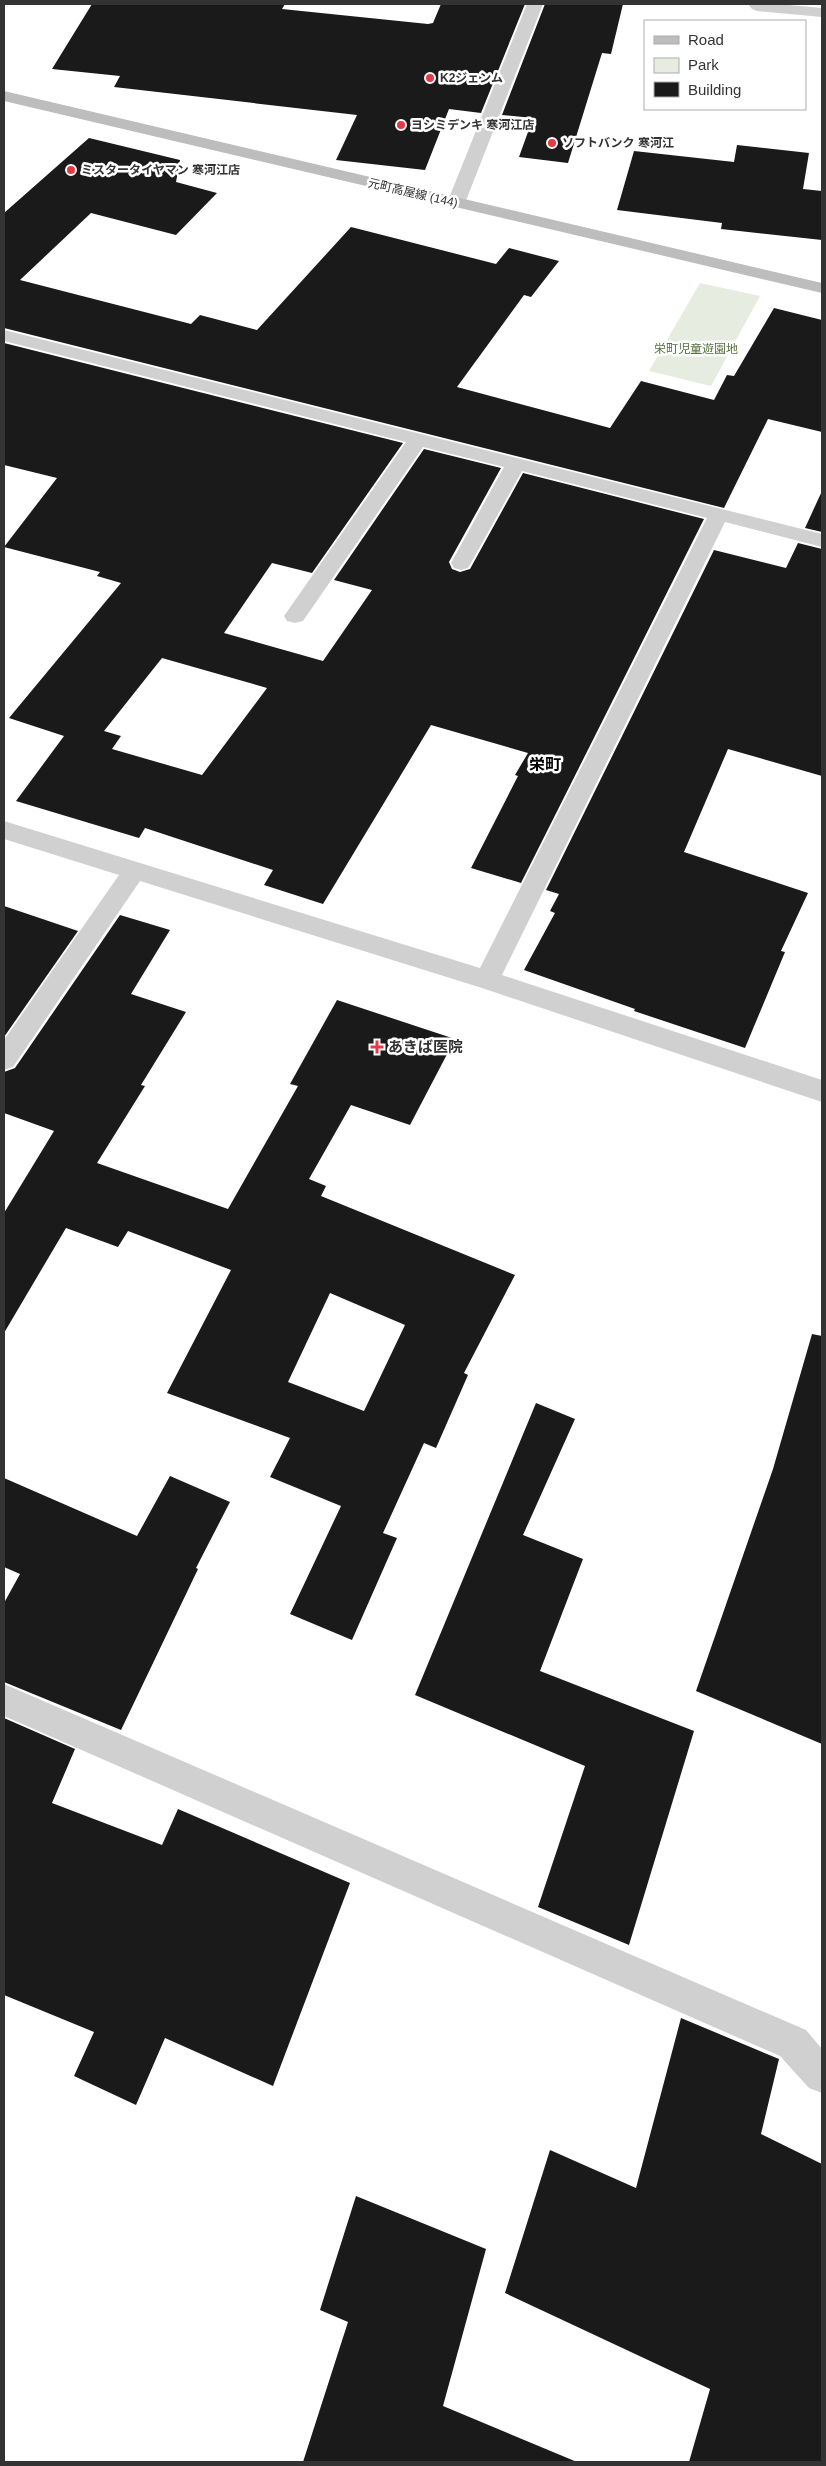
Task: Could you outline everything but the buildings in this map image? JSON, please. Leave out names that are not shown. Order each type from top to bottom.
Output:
[{"type":"main road","name":"元町高屋線 (144)","points":[[4,96],[822,288]]},
{"type":"lane","points":[[456,203],[534,4]]},
{"type":"lane","points":[[755,4],[758,6],[822,13]]},
{"type":"lane","points":[[4,336],[417,441],[822,540]]},
{"type":"lane","points":[[295,616],[417,441]]},
{"type":"lane","points":[[461,563],[516,464]]},
{"type":"lane","points":[[487,980],[720,514]]},
{"type":"lane","points":[[4,830],[134,872],[487,980],[822,1091]]},
{"type":"lane","points":[[4,1060],[134,872]]},
{"type":"lane","points":[[4,1700],[793,2043],[822,2074]]},
{"type":"green space","name":"栄町児童遊園地","points":[[700,283],[760,296],[711,386],[649,371]]},
{"type":"place","name":"K2ジェンム","points":[[430,78]]},
{"type":"place","name":"ヨシミデンキ 寒河江店","points":[[401,125]]},
{"type":"place","name":"ソフトバンク 寒河江","points":[[552,143]]},
{"type":"place","name":"ミスタータイヤマン 寒河江店","points":[[71,170]]},
{"type":"place","name":"あきば医院","points":[[377,1047]]},
{"type":"district","name":"栄町","points":[[545,764]]}]
